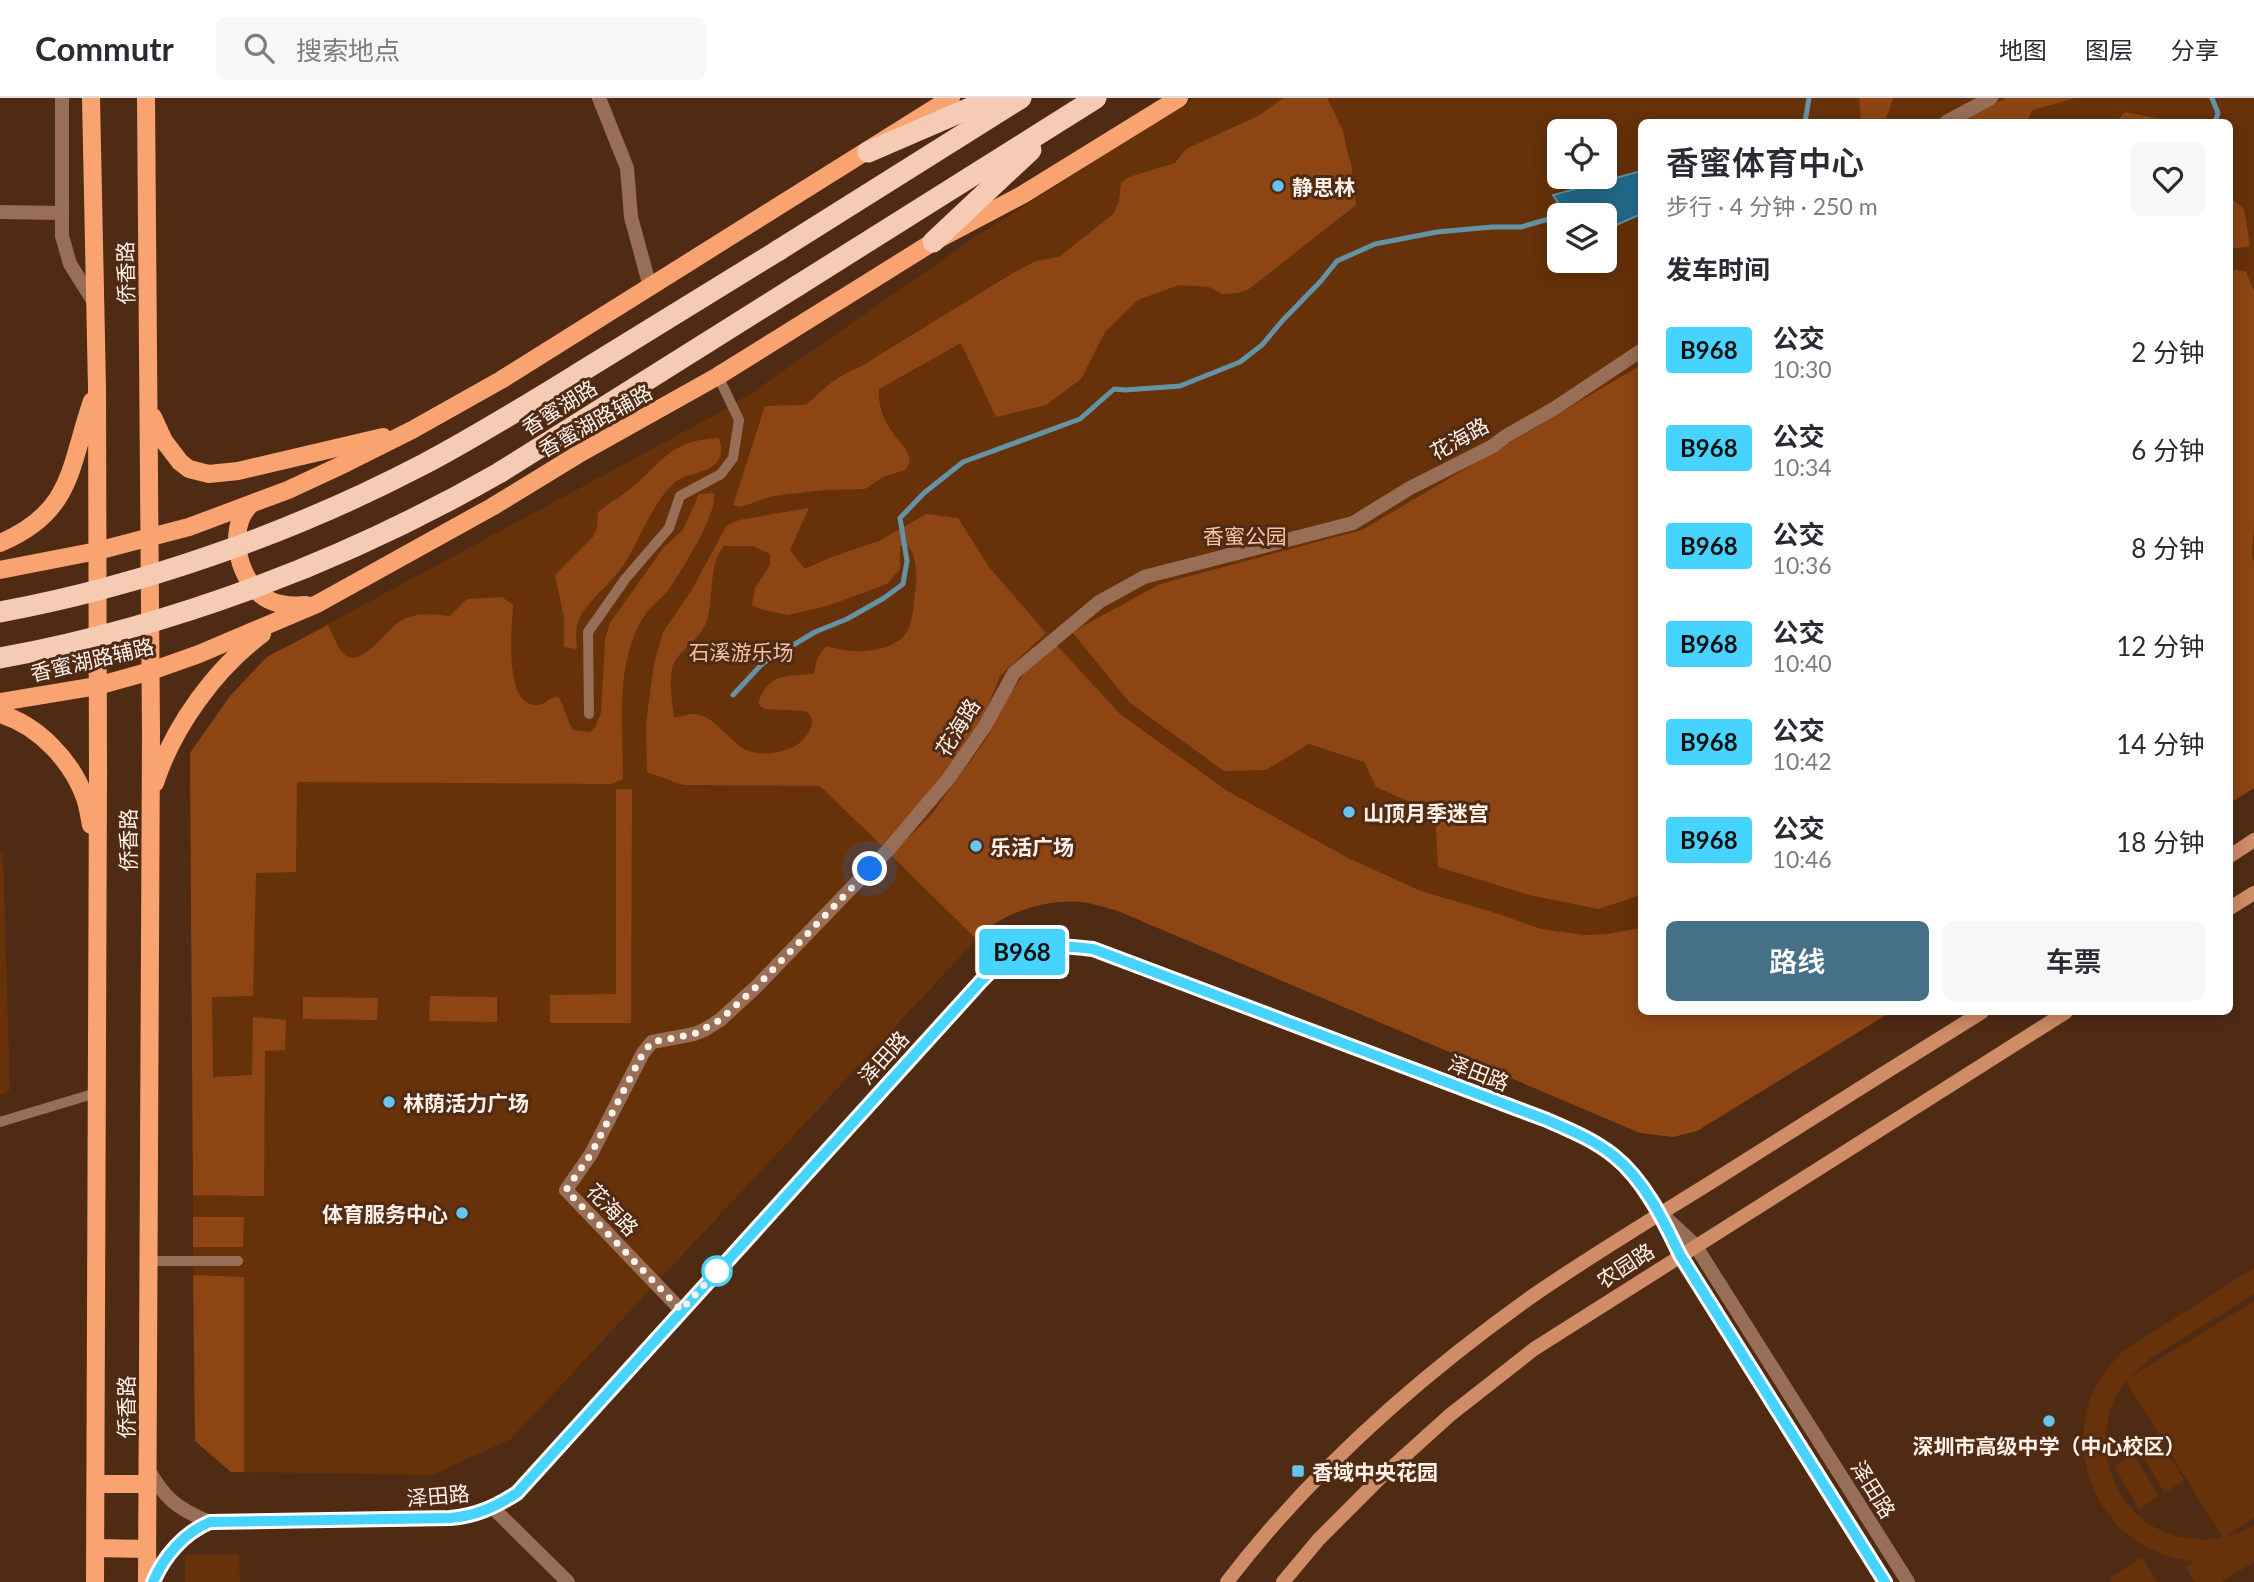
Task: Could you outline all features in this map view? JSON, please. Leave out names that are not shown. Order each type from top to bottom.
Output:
[{"type":"highway","points":[[867,152],[993,98]]},
{"type":"highway","name":"香蜜湖路","points":[[0,612],[92,592],[163,571],[293,524],[382,485],[492,426],[1021,98]]},
{"type":"highway","name":"香蜜湖路","points":[[0,658],[70,643],[175,614],[272,580],[375,538],[452,500],[510,467],[1096,98]]},
{"type":"highway","points":[[933,242],[1065,117]]},
{"type":"main road","name":"侨香路","points":[[92,98],[97,388],[98,860],[95,1582]]},
{"type":"main road","name":"侨香路","points":[[146,98],[151,671],[147,1582]]},
{"type":"main road","points":[[0,570],[97,551],[189,527],[317,478],[412,430],[501,380],[951,98]]},
{"type":"main road","name":"香蜜湖路辅路","points":[[0,702],[97,686],[151,671],[199,654],[317,604],[492,507],[577,455],[718,376],[933,242],[1022,195],[1179,98]]},
{"type":"main road","points":[[0,543],[31,527],[45,516],[58,500],[73,466],[97,388]]},
{"type":"main road","points":[[149,396],[155,423],[171,452],[190,468],[209,474],[248,469],[412,430]]},
{"type":"main road","points":[[250,505],[240,522],[237,538],[241,561],[252,585],[263,596],[276,603],[291,606],[317,604]]},
{"type":"main road","points":[[150,803],[169,748],[211,682],[229,661],[252,642],[299,611]]},
{"type":"main road","points":[[0,714],[21,723],[47,742],[74,775],[85,797],[98,860]]},
{"type":"main road","points":[[2233,854],[2254,840]]},
{"type":"main road","points":[[2233,906],[2254,893]]},
{"type":"main road","name":"农园路","points":[[1227,1582],[1297,1499],[1355,1440],[1413,1387],[1471,1341],[1532,1297],[1660,1213],[1977,1015]]},
{"type":"main road","name":"农园路","points":[[1283,1582],[1319,1539],[1378,1479],[1450,1415],[1534,1349],[2061,1015]]},
{"type":"main road","points":[[97,1484],[147,1476]]},
{"type":"main road","points":[[96,1548],[147,1549]]},
{"type":"street","name":"侨香路","points":[[62,98],[61,213],[65,251],[94,302]]},
{"type":"street","points":[[599,98],[627,168],[631,217],[650,287]]},
{"type":"street","points":[[1952,119],[1991,98]]},
{"type":"street","points":[[0,212],[61,213]]},
{"type":"street","name":"花海路","points":[[681,1310],[566,1190],[591,1154],[643,1053],[652,1042],[704,1030],[720,1020],[756,987],[889,849],[949,778],[985,726],[1014,673],[1099,603],[1143,577],[1353,523],[1410,488],[1493,446],[1638,353]]},
{"type":"street","name":"泽田路","points":[[147,1476],[173,1503],[210,1522],[450,1518],[467,1517],[493,1508],[517,1493],[532,1478],[982,980],[1005,959],[1037,946],[1066,945],[1093,949],[1547,1120],[1587,1138],[1615,1157],[1640,1184],[1660,1213],[1680,1255],[1885,1582]]},
{"type":"street","name":"泽田路","points":[[1660,1213],[1695,1245],[1908,1582]]},
{"type":"street","points":[[493,1508],[568,1582]]},
{"type":"street","points":[[153,1582],[167,1556],[183,1539],[210,1522]]},
{"type":"lane","points":[[589,713],[588,632],[626,578],[668,528],[680,496],[721,474],[733,458],[739,420],[718,376]]},
{"type":"lane","points":[[0,1122],[96,1093]]},
{"type":"lane","points":[[148,1261],[238,1261]]},
{"type":"green space","name":"香蜜公园","points":[[1195,98],[2254,98],[2254,788],[2233,801],[2233,119],[1638,119],[1638,1015],[1886,1015],[1697,1131],[1673,1137],[1640,1133],[1118,911],[1080,902],[1044,904],[1008,916],[987,928],[511,1439],[432,1475],[231,1472],[195,1441],[190,753],[230,696],[267,657],[753,392],[975,237]]},
{"type":"green space","points":[[0,853],[3,853],[10,1090],[0,1095]]},
{"type":"green space","points":[[2254,1268],[2254,1294],[2151,1358],[2129,1378],[2254,1301],[2254,1518],[2226,1536],[2254,1525],[2254,1562],[2221,1582],[2195,1582],[2186,1567],[2194,1561],[2166,1556],[2142,1545],[2121,1529],[2104,1508],[2092,1485],[2085,1460],[2083,1433],[2088,1405],[2102,1376],[2123,1351]],"holes":[[[2126,1381],[2222,1538],[2198,1539],[2173,1535],[2151,1525],[2133,1510],[2119,1492],[2110,1470],[2106,1448],[2107,1424],[2114,1402]]]},
{"type":"green space","points":[[2158,1438],[2184,1480],[2165,1493],[2139,1450]]},
{"type":"green space","points":[[2133,1454],[2159,1496],[2139,1509],[2114,1466]]},
{"type":"green space","points":[[239,1554],[240,1582],[185,1582],[185,1555]]},
{"type":"green space","points":[[2142,1557],[2157,1582],[2112,1582],[2109,1578]]},
{"type":"shaded area","points":[[1283,98],[1327,98],[1343,131],[1351,163],[1356,205],[1249,289],[1222,294],[1209,287],[1179,285],[1138,300],[1105,332],[1081,379],[1046,405],[996,417],[961,343],[879,389],[880,407],[884,417],[909,456],[910,462],[905,470],[883,477],[865,489],[772,496],[741,507],[733,505],[765,406],[806,405],[841,376],[868,363],[1013,273],[1036,261],[1059,257],[1113,214],[1119,202],[1121,183],[1129,177],[1175,163],[1186,149],[1260,115]]},
{"type":"shaded area","points":[[1859,98],[1893,98],[1886,119],[1861,119]]},
{"type":"shaded area","points":[[2006,98],[2075,98],[2033,110],[2028,119],[1965,119]]},
{"type":"shaded area","points":[[2125,112],[2160,119],[2119,119]]},
{"type":"shaded area","points":[[2233,200],[2244,209],[2250,246],[2233,249]]},
{"type":"shaded area","points":[[2233,270],[2246,271],[2254,291],[2254,788],[2233,801]]},
{"type":"shaded area","points":[[1638,367],[1638,896],[1598,909],[1529,895],[1438,867],[1435,813],[1376,787],[1364,762],[1309,744],[1266,770],[1224,771],[1129,702],[1072,632],[1160,584],[1362,530]]},
{"type":"shaded area","points":[[719,438],[719,459],[709,468],[678,480],[664,494],[626,560],[580,617],[576,636],[577,649],[564,647],[564,618],[555,575],[593,537],[597,528],[598,512],[638,483],[676,449],[702,440]]},
{"type":"shaded area","points":[[714,493],[710,515],[696,544],[666,593],[647,612],[636,630],[629,650],[623,692],[623,779],[611,784],[297,782],[296,872],[256,873],[253,996],[212,997],[213,1077],[252,1075],[253,1017],[286,1020],[285,1050],[265,1051],[264,1196],[193,1195],[190,753],[230,696],[267,657],[328,625],[344,654],[357,657],[407,618],[423,614],[450,616],[467,599],[502,597],[513,605],[511,645],[517,690],[524,700],[533,705],[558,697],[573,730],[590,732],[601,713],[605,639],[610,623],[664,547],[683,530],[699,494]]},
{"type":"shaded area","points":[[809,508],[790,550],[805,569],[879,541],[926,514],[958,518],[989,567],[1046,633],[1000,676],[983,718],[930,794],[883,847],[820,786],[683,785],[647,772],[646,723],[654,664],[663,632],[691,591],[727,525],[739,520]],"holes":[[[724,546],[753,546],[770,554],[770,565],[755,588],[752,605],[788,615],[827,606],[887,584],[900,569],[900,546],[908,546],[914,556],[916,568],[912,616],[902,639],[883,648],[867,651],[826,646],[817,659],[814,674],[779,678],[767,687],[758,704],[765,709],[806,711],[812,721],[809,732],[801,742],[791,748],[770,753],[754,753],[741,747],[714,723],[699,715],[674,718],[671,693],[674,662],[704,628],[707,620],[713,572],[719,553]]]},
{"type":"shaded area","points":[[1052,640],[1120,714],[1226,790],[1348,858],[1421,891],[1541,929],[1585,935],[1638,929],[1638,1015],[1886,1015],[1697,1131],[1673,1137],[1640,1133],[1118,911],[1095,904],[1052,903],[1024,910],[998,922],[976,939],[891,855],[931,815],[987,738],[1001,707]]},
{"type":"shaded area","points":[[616,789],[632,789],[631,1023],[550,1023],[550,995],[616,994]]},
{"type":"shaded area","points":[[430,996],[497,997],[497,1022],[429,1021]]},
{"type":"shaded area","points":[[303,997],[378,998],[377,1020],[303,1019]]},
{"type":"shaded area","points":[[193,1217],[244,1217],[243,1247],[193,1247]]},
{"type":"shaded area","points":[[193,1275],[244,1277],[244,1472],[231,1472],[195,1441]]},
{"type":"water","points":[[1638,172],[1638,215],[1617,225],[1617,203],[1558,203],[1553,195],[1575,189],[1617,189],[1617,178]]},
{"type":"waterway","points":[[1806,119],[1809,98]]},
{"type":"waterway","points":[[2212,98],[2218,113],[2216,119]]},
{"type":"waterway","points":[[733,695],[763,663],[815,632],[847,619],[903,584],[907,561],[900,518],[924,493],[963,462],[1080,419],[1114,389],[1180,386],[1240,362],[1262,345],[1337,261],[1375,244],[1437,232],[1521,227],[1547,219]]},
{"type":"bus line","name":"B968","points":[[153,1582],[167,1556],[183,1539],[210,1522],[467,1517],[493,1508],[517,1493],[982,980],[1005,959],[1037,946],[1066,945],[1093,949],[1547,1120],[1587,1138],[1615,1157],[1640,1184],[1660,1213],[1680,1255],[1885,1582]]},
{"type":"place","name":"静思林","points":[[1278,186]]},
{"type":"place","name":"山顶月季迷宫","points":[[1349,812]]},
{"type":"place","name":"乐活广场","points":[[976,846]]},
{"type":"place","name":"林荫活力广场","points":[[389,1102]]},
{"type":"place","name":"体育服务中心","points":[[462,1213]]},
{"type":"place","name":"深圳市高级中学（中心校区）","points":[[2049,1421]]},
{"type":"place","name":"香域中央花园","points":[[1298,1471]]},
{"type":"route","points":[[717,1271],[719,1269],[681,1310],[566,1190],[591,1154],[643,1053],[652,1042],[694,1034],[720,1020],[756,987],[870,869]]},
{"type":"park label","name":"石溪游乐场","points":[[741,651]]}]
